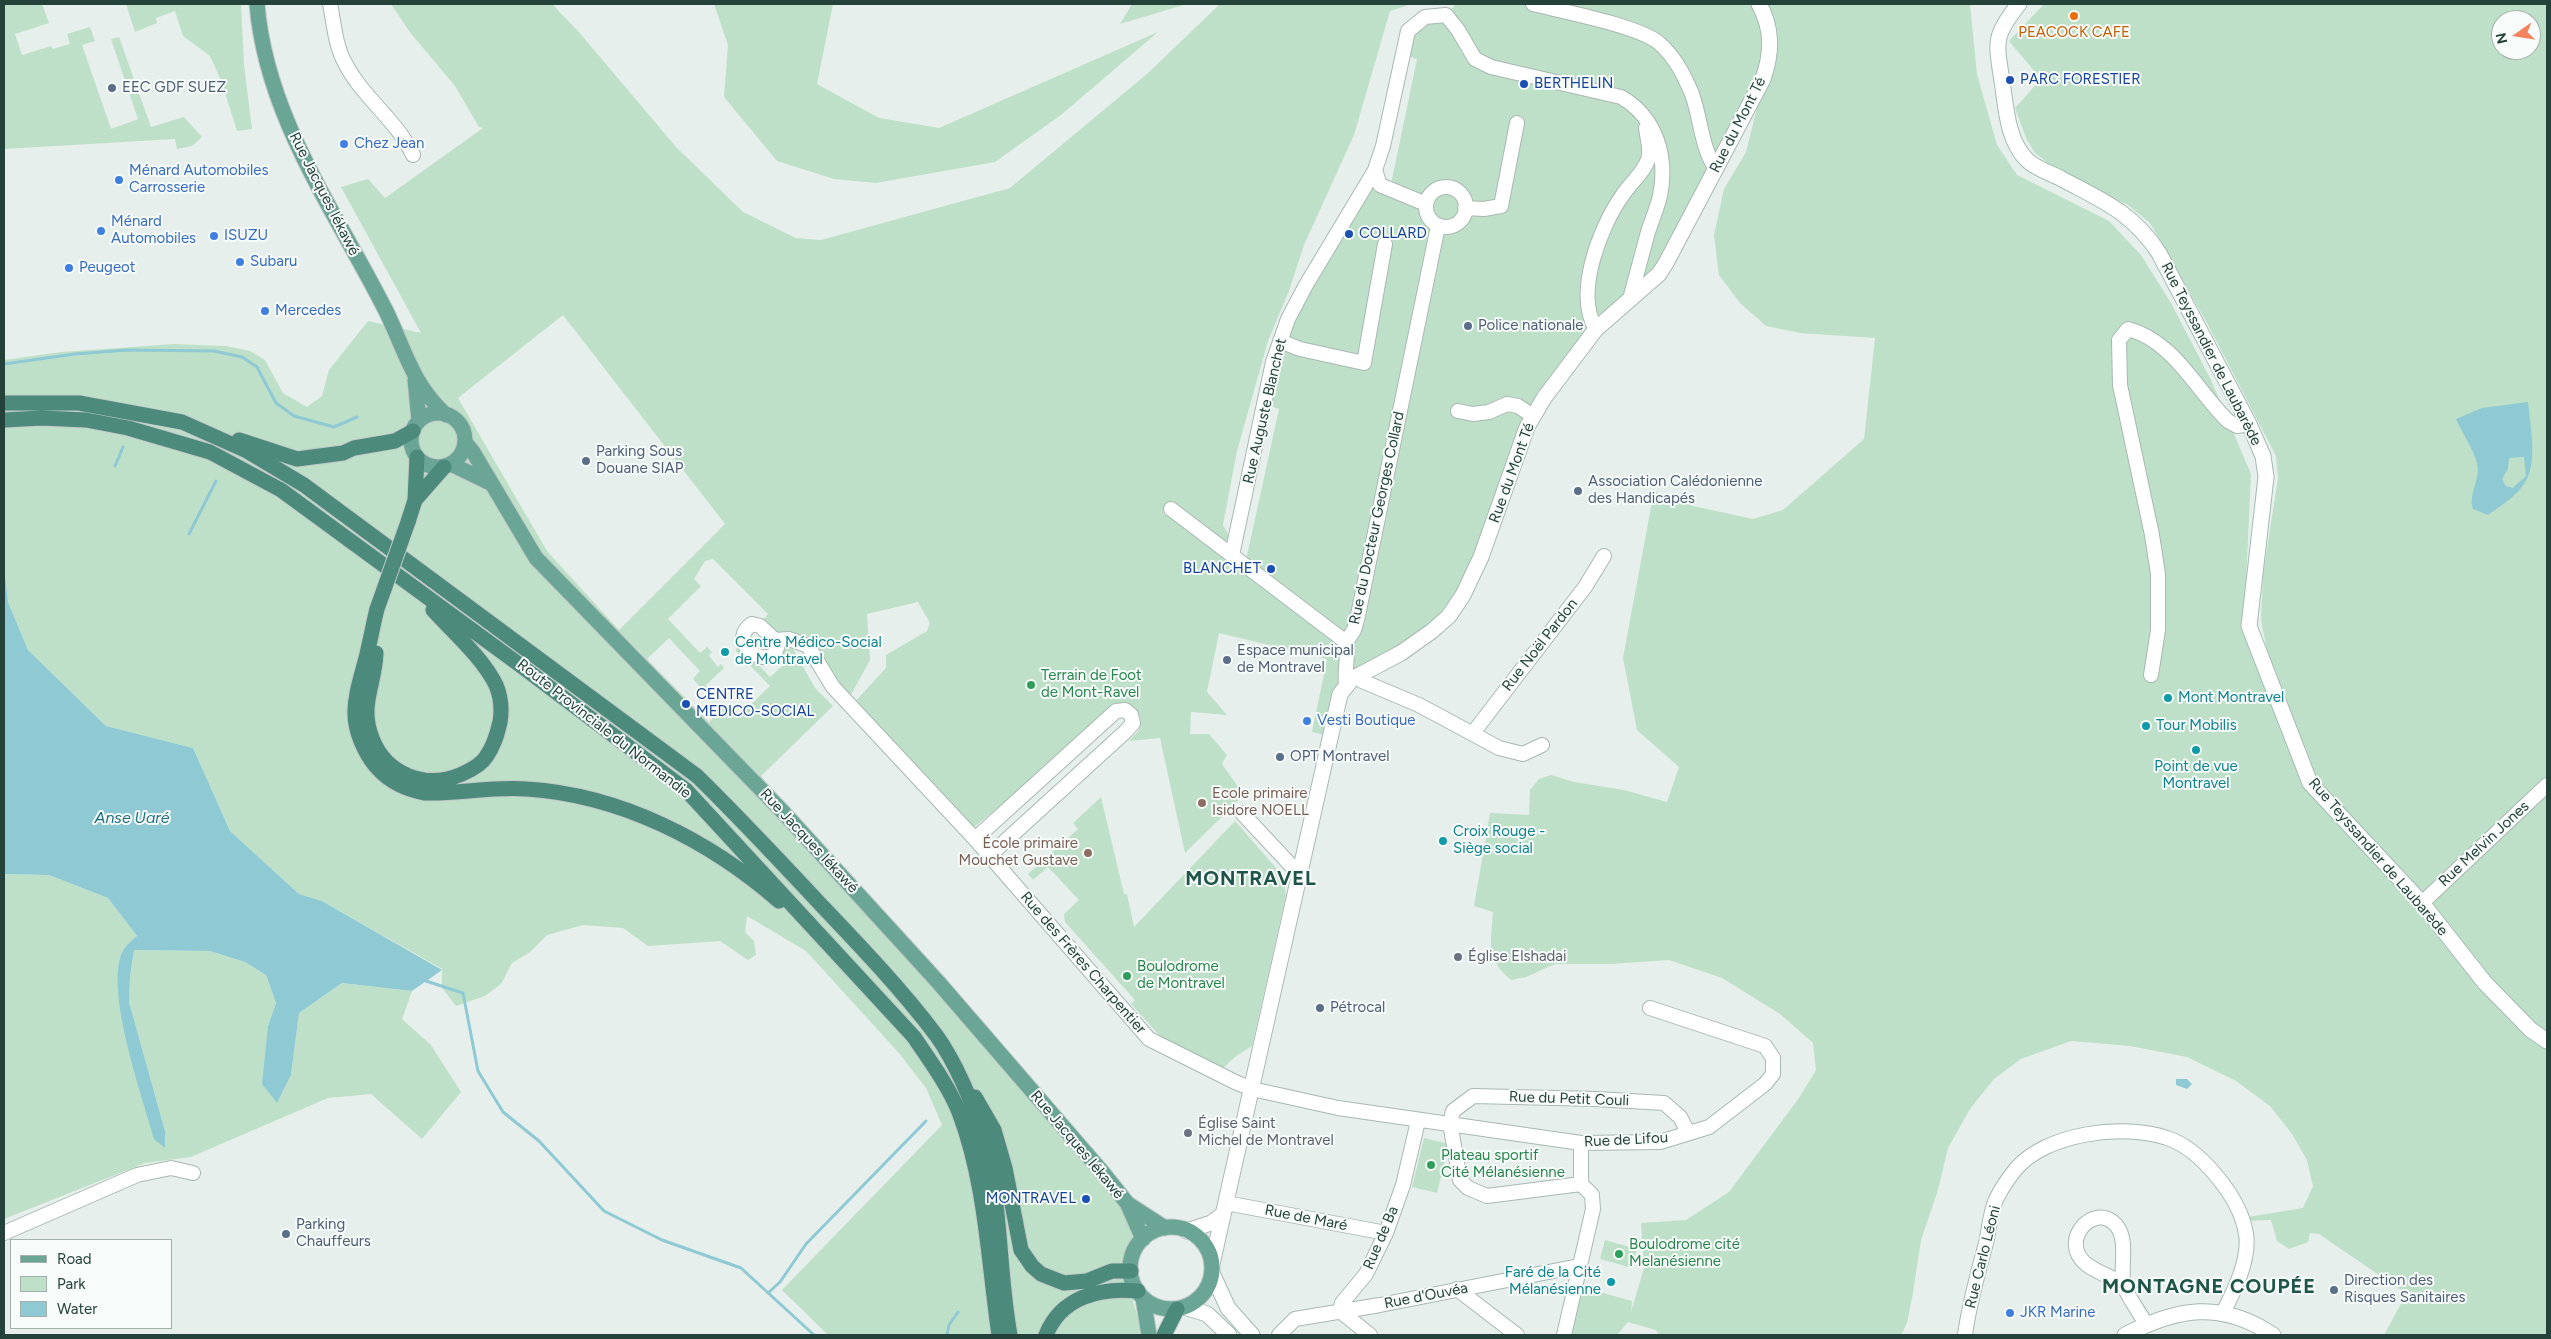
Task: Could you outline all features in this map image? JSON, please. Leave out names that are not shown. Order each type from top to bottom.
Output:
[{"type":"highway","name":"Route Provinciale du Normandie","points":[[4,403],[79,403],[182,422],[248,451],[304,485],[698,776],[835,920],[936,1036],[956,1070]]},
{"type":"highway","name":"Route Provinciale du Normandie","points":[[4,420],[41,418],[86,420],[128,428],[210,452],[280,490],[524,668],[686,790],[914,1037],[940,1076],[958,1110],[972,1151],[980,1187],[999,1335]]},
{"type":"highway","points":[[182,422],[298,459],[343,453],[354,448],[395,440],[416,426]]},
{"type":"highway","points":[[417,457],[415,500],[377,609],[356,688],[355,715],[358,734],[376,767],[394,782],[409,790],[425,793],[527,788],[579,796],[625,810],[707,848],[735,865],[837,952]]},
{"type":"highway","points":[[415,500],[448,465]]},
{"type":"highway","points":[[377,609],[376,658],[367,696],[366,718],[372,739],[383,758],[394,770],[423,781],[438,782],[472,769],[486,758],[497,739],[502,710],[497,687],[486,669],[414,588]]},
{"type":"highway","points":[[956,1070],[983,1136],[996,1198],[1010,1335]]},
{"type":"highway","points":[[956,1070],[988,1116],[994,1130],[1005,1168],[1021,1250],[1032,1266],[1041,1274],[1064,1283],[1087,1281],[1112,1271],[1131,1271]]},
{"type":"highway","points":[[998,1224],[1020,1335]]},
{"type":"highway","points":[[988,1335],[989,1265]]},
{"type":"highway","points":[[1046,1335],[1057,1315],[1070,1304],[1084,1296],[1111,1289],[1140,1294]]},
{"type":"highway","points":[[1164,1335],[1181,1308]]},
{"type":"main road","name":"Rue Jacques Iékawé","points":[[257,4],[265,50],[290,128],[305,162],[386,311],[415,376],[430,400],[446,415]]},
{"type":"main road","name":"Rue Jacques Iékawé","points":[[415,376],[416,426]]},
{"type":"main road","points":[[448,465],[458,458],[465,442],[460,425],[446,415],[432,414],[416,426],[412,445],[417,457],[429,466],[448,465],[490,483]]},
{"type":"main road","name":"Rue Jacques Iékawé","points":[[465,442],[473,452],[536,558],[783,812],[938,982],[1103,1173],[1127,1204],[1143,1239]]},
{"type":"main road","name":"Rue Jacques Iékawé","points":[[1127,1204],[1165,1228]]},
{"type":"main road","points":[[1140,1294],[1153,1305],[1181,1308],[1203,1295],[1212,1268],[1204,1244],[1187,1231],[1165,1228],[1153,1232],[1143,1239],[1134,1251],[1131,1271],[1140,1294],[1149,1335]]},
{"type":"street","points":[[330,4],[337,40],[344,62],[362,90],[385,112],[405,138],[413,155]]},
{"type":"street","points":[[1533,4],[1641,32],[1658,42],[1673,58],[1683,74],[1699,117],[1706,149],[1716,169]]},
{"type":"street","name":"Rue du Mont Té","points":[[1346,685],[1359,675],[1401,653],[1432,632],[1449,616],[1463,595],[1481,557],[1526,427],[1572,358],[1596,329],[1659,274],[1666,264],[1763,79],[1770,59],[1769,28],[1759,4]]},
{"type":"street","name":"Rue Teyssandier de Laubarède","points":[[2018,4],[2003,23],[1997,42],[2007,113],[2013,138],[2028,161],[2119,209],[2144,232],[2159,253],[2249,424],[2263,456],[2266,477],[2248,626],[2310,783],[2422,903],[2485,984],[2531,1030],[2547,1041]]},
{"type":"street","name":"Rue Auguste Blanchet","points":[[1232,555],[1273,362],[1280,341],[1306,285],[1375,170],[1383,146],[1408,31],[1426,17],[1446,16],[1458,30],[1475,59],[1491,67],[1621,97],[1636,106],[1644,115]]},
{"type":"street","points":[[1630,299],[1660,196],[1662,173],[1660,149],[1653,130],[1644,115]]},
{"type":"street","points":[[1596,329],[1590,318],[1588,291],[1597,244],[1610,213],[1645,167],[1650,154],[1644,115]]},
{"type":"street","points":[[1466,208],[1484,209],[1501,206],[1517,124]]},
{"type":"street","points":[[1375,170],[1380,185],[1426,204]]},
{"type":"street","points":[[1444,188],[1457,191],[1464,201],[1466,208],[1461,220],[1457,224],[1444,227],[1438,226],[1428,217],[1426,204],[1432,193],[1444,188]]},
{"type":"street","name":"Rue du Docteur Georges Collard","points":[[1212,1268],[1329,736],[1340,694],[1346,685],[1344,671],[1348,653],[1346,642],[1354,630],[1357,620],[1438,226]]},
{"type":"street","points":[[1280,341],[1300,349],[1364,363],[1385,244]]},
{"type":"street","points":[[2151,675],[2158,630],[2158,574],[2152,535],[2120,385],[2119,340],[2128,329],[2137,331],[2166,349],[2228,422],[2237,426],[2249,424]]},
{"type":"street","points":[[1458,411],[1473,414],[1489,412],[1507,404],[1518,406],[1533,416]]},
{"type":"street","points":[[1171,509],[1346,642]]},
{"type":"street","name":"Rue Noël Pardon","points":[[1473,733],[1585,587],[1604,556]]},
{"type":"street","name":"Rue des Frères Charpentier","points":[[774,640],[789,639],[808,646],[833,687],[975,839],[1149,1039],[1252,1089]]},
{"type":"street","points":[[1359,675],[1362,681],[1419,705],[1499,748],[1523,754],[1542,745]]},
{"type":"street","points":[[975,839],[1116,711],[1125,710],[1132,715],[1133,723],[1125,732],[990,856]]},
{"type":"street","name":"Rue Melvin Jones","points":[[2422,903],[2547,786]]},
{"type":"street","points":[[1242,813],[1299,874]]},
{"type":"street","name":"Rue de Lifou","points":[[1252,1089],[1338,1108],[1581,1143],[1660,1142],[1709,1127],[1765,1084],[1773,1074],[1773,1058],[1765,1046],[1650,1008]]},
{"type":"street","name":"Rue du Petit Couli","points":[[1450,1123],[1453,1112],[1472,1096],[1596,1099],[1664,1104],[1680,1117],[1688,1132]]},
{"type":"street","name":"Rue de Ba","points":[[1340,1311],[1342,1303],[1366,1274],[1386,1233],[1402,1185],[1418,1121]]},
{"type":"street","points":[[1450,1123],[1460,1180],[1468,1188],[1480,1194],[1487,1196],[1580,1184]]},
{"type":"street","name":"Rue Carlo Léoni","points":[[1965,1335],[1968,1313],[1995,1202],[2016,1169],[2034,1153],[2059,1141],[2095,1133],[2136,1132],[2167,1138],[2189,1149],[2210,1169],[2236,1205],[2246,1235],[2243,1266],[2223,1314]]},
{"type":"street","points":[[1564,1335],[1593,1209],[1592,1196],[1580,1184],[1581,1143]]},
{"type":"street","points":[[4,1233],[137,1175],[171,1168],[193,1173]]},
{"type":"street","points":[[1187,1231],[1205,1225],[1224,1209]]},
{"type":"street","name":"Rue de Maré","points":[[1224,1209],[1386,1233]]},
{"type":"street","points":[[2123,1283],[2086,1264],[2078,1256],[2076,1244],[2078,1231],[2088,1221],[2103,1218],[2115,1224],[2121,1234],[2123,1283],[2146,1324]]},
{"type":"street","name":"Rue d'Ouvéa","points":[[1279,1335],[1295,1319],[1579,1266]]},
{"type":"street","points":[[1212,1268],[1228,1308],[1252,1335]]},
{"type":"street","points":[[1457,1289],[1517,1335]]},
{"type":"street","points":[[1181,1308],[1207,1314],[1229,1335]]},
{"type":"street","points":[[2125,1335],[2146,1324],[2183,1312],[2209,1310],[2250,1322],[2273,1335]]},
{"type":"street","points":[[1340,1311],[1370,1335]]},
{"type":"green space","points":[[4,4],[42,4],[49,23],[15,34],[22,55],[51,46],[53,49],[70,44],[67,34],[90,27],[95,41],[82,45],[111,129],[138,119],[111,39],[119,37],[151,127],[184,117],[202,137],[192,146],[177,149],[175,139],[4,149]]},
{"type":"green space","points":[[126,4],[241,4],[244,65],[252,129],[237,131],[221,80],[210,56],[183,36],[175,11],[156,18],[157,23],[135,32]]},
{"type":"green space","points":[[391,4],[552,4],[578,31],[676,147],[743,212],[796,238],[821,240],[1010,188],[1147,74],[1220,4],[1412,4],[1390,11],[1354,135],[1304,245],[1289,291],[1268,341],[1237,451],[1223,525],[1245,565],[1279,409],[1265,404],[1280,341],[1375,170],[1390,189],[1417,59],[1402,54],[1408,31],[1446,15],[1456,4],[1970,4],[1977,74],[1997,145],[2017,175],[2109,221],[2141,255],[2171,303],[2211,380],[2251,474],[2244,626],[2303,782],[2326,791],[2313,772],[2270,665],[2261,620],[2263,575],[2278,478],[2276,456],[2207,323],[2150,223],[2128,205],[2058,171],[2035,153],[2026,138],[2015,108],[2041,79],[2009,41],[2044,4],[2547,4],[2547,1335],[2384,1335],[2404,1298],[2401,1290],[2319,1234],[2310,1233],[2308,1242],[2289,1249],[2277,1241],[2271,1220],[2246,1221],[2248,1217],[2303,1208],[2313,1186],[2307,1160],[2292,1134],[2270,1106],[2236,1081],[2187,1057],[2130,1046],[2071,1041],[2021,1059],[1994,1079],[1970,1109],[1948,1148],[1938,1190],[1921,1240],[1907,1323],[1901,1335],[1659,1335],[1656,1330],[1628,1322],[1617,1335],[1564,1335],[1575,1285],[1632,1301],[1631,1312],[1644,1268],[1641,1223],[1686,1220],[1729,1192],[1799,1098],[1816,1070],[1813,1043],[1780,1014],[1722,978],[1669,960],[1610,964],[1555,964],[1526,977],[1511,980],[1493,957],[1491,941],[1493,912],[1474,906],[1490,813],[1529,815],[1530,790],[1539,779],[1551,775],[1574,782],[1624,790],[1667,802],[1679,767],[1637,730],[1623,658],[1654,491],[1693,506],[1753,519],[1783,510],[1864,439],[1875,338],[1800,333],[1766,326],[1740,303],[1719,275],[1714,235],[1724,189],[1746,152],[1762,88],[1677,246],[1544,398],[1495,516],[1449,616],[1352,679],[1329,736],[1312,732],[1327,659],[1219,633],[1207,692],[1227,715],[1191,712],[1190,734],[1209,734],[1227,755],[1222,764],[1244,795],[1185,853],[1160,738],[1129,741],[1139,730],[1141,719],[1136,709],[1126,703],[968,832],[851,706],[886,668],[886,655],[927,631],[930,623],[918,602],[867,614],[870,660],[847,702],[808,646],[780,640],[763,620],[768,614],[713,559],[705,561],[694,579],[701,586],[668,619],[700,653],[707,647],[712,652],[709,656],[718,667],[721,664],[724,668],[706,685],[719,698],[714,702],[693,679],[700,671],[669,638],[647,659],[709,722],[725,705],[738,717],[770,686],[736,651],[737,643],[770,677],[789,660],[780,650],[784,644],[793,649],[815,688],[833,706],[761,776],[1143,1211],[1122,1264],[1143,1335],[828,1335],[782,1290],[942,1125],[926,1088],[898,1052],[806,951],[747,916],[745,932],[754,941],[756,955],[748,960],[720,941],[648,946],[623,928],[583,925],[547,935],[530,952],[512,963],[501,984],[485,996],[456,1006],[442,988],[442,969],[322,901],[299,894],[230,831],[193,748],[106,726],[28,650],[8,602],[4,566],[4,360],[61,352],[174,344],[226,346],[250,351],[265,360],[283,393],[307,407],[322,396],[329,370],[368,321],[421,333],[341,187],[368,179],[385,198],[483,128],[479,127],[455,86],[409,31]],"holes":[[[563,315],[725,524],[619,630],[547,551],[458,398]]]},
{"type":"green space","points":[[714,4],[833,4],[817,84],[879,118],[939,128],[1158,32],[1061,115],[995,162],[876,183],[834,179],[777,161],[724,97],[728,45]]},
{"type":"green space","points":[[1132,4],[1187,4],[1120,24]]},
{"type":"green space","points":[[1101,797],[1124,894],[1127,894],[1134,927],[1235,821],[1283,876],[1286,895],[1252,1046],[1236,1056],[1221,1070],[1160,1036],[1131,1004],[1135,1000],[1065,922],[1064,914],[1079,900],[1048,867],[1033,880],[1028,874],[1078,829],[1073,823]]},
{"type":"green space","points":[[4,874],[49,875],[108,898],[137,936],[119,971],[165,1147],[165,1131],[129,1002],[134,950],[210,951],[245,962],[266,975],[276,1003],[268,1026],[277,1103],[291,1075],[299,1013],[342,983],[412,991],[402,1019],[431,1045],[461,1092],[422,1139],[371,1094],[328,1098],[191,1157],[145,1163],[4,1219]]},
{"type":"green space","name":"Plateau sportif Cité Mélanésienne","points":[[1424,1138],[1449,1144],[1437,1193],[1412,1187]]},
{"type":"green space","name":"Boulodrome cité Melanésienne","points":[[1605,1240],[1637,1249],[1632,1268],[1600,1259]]},
{"type":"water","points":[[2528,402],[2532,435],[2532,458],[2527,479],[2514,496],[2488,515],[2473,509],[2472,497],[2478,469],[2477,463],[2456,419],[2482,408]],"holes":[[[2524,457],[2526,476],[2513,488],[2506,486],[2502,479],[2508,469],[2509,458]]]},
{"type":"water","name":"Anse Uaré","points":[[4,566],[8,602],[28,650],[106,726],[193,748],[230,831],[299,894],[322,901],[442,970],[412,991],[342,983],[299,1013],[291,1075],[277,1103],[262,1084],[268,1026],[276,1003],[266,975],[245,962],[210,951],[134,950],[129,1002],[165,1131],[165,1148],[154,1139],[134,1070],[121,1014],[118,988],[119,966],[124,949],[137,936],[108,898],[49,875],[4,874]]},
{"type":"water","points":[[2176,1079],[2187,1079],[2192,1084],[2187,1089],[2176,1085]]},
{"type":"waterway","points":[[4,364],[75,354],[127,350],[214,351],[242,357],[257,367],[276,403],[294,416],[334,427],[357,417]]},
{"type":"waterway","points":[[115,466],[123,447]]},
{"type":"waterway","points":[[189,534],[216,481]]},
{"type":"waterway","points":[[426,981],[463,993],[478,1071],[503,1112],[539,1141],[604,1211],[662,1240],[741,1268],[814,1335]]},
{"type":"waterway","points":[[768,1293],[780,1282],[806,1244],[926,1121]]},
{"type":"waterway","points":[[947,1335],[949,1325],[958,1312]]},
{"type":"place","name":"PEACOCK CAFE","points":[[2074,16]]},
{"type":"place","name":"PARC FORESTIER","points":[[2010,80]]},
{"type":"place","name":"BERTHELIN","points":[[1524,84]]},
{"type":"place","name":"EEC GDF SUEZ","points":[[112,88]]},
{"type":"place","name":"Chez Jean","points":[[344,144]]},
{"type":"place","name":"Ménard Automobiles Carrosserie","points":[[119,180]]},
{"type":"place","name":"Ménard Automobiles","points":[[101,231]]},
{"type":"place","name":"COLLARD","points":[[1349,234]]},
{"type":"place","name":"ISUZU","points":[[214,236]]},
{"type":"place","name":"Subaru","points":[[240,262]]},
{"type":"place","name":"Peugeot","points":[[69,268]]},
{"type":"place","name":"Mercedes","points":[[265,311]]},
{"type":"place","name":"Police nationale","points":[[1468,326]]},
{"type":"place","name":"Parking Sous Douane SIAP","points":[[586,461]]},
{"type":"place","name":"Association Calédonienne des Handicapés","points":[[1578,491]]},
{"type":"place","name":"BLANCHET","points":[[1271,569]]},
{"type":"place","name":"Centre Médico-Social de Montravel","points":[[725,652]]},
{"type":"place","name":"Espace municipal de Montravel","points":[[1227,660]]},
{"type":"place","name":"Terrain de Foot de Mont-Ravel","points":[[1031,685]]},
{"type":"place","name":"Mont Montravel","points":[[2168,698]]},
{"type":"place","name":"CENTRE MEDICO-SOCIAL","points":[[686,704]]},
{"type":"place","name":"Vesti Boutique","points":[[1307,721]]},
{"type":"place","name":"Tour Mobilis","points":[[2146,726]]},
{"type":"place","name":"Point de vue Montravel","points":[[2196,750]]},
{"type":"place","name":"OPT Montravel","points":[[1280,757]]},
{"type":"place","name":"Ecole primaire Isidore NOELL","points":[[1202,803]]},
{"type":"place","name":"Croix Rouge - Siège social","points":[[1443,841]]},
{"type":"place","name":"École primaire Mouchet Gustave","points":[[1088,853]]},
{"type":"place","name":"Église Elshadai","points":[[1458,957]]},
{"type":"place","name":"Boulodrome de Montravel","points":[[1127,976]]},
{"type":"place","name":"Pétrocal","points":[[1320,1008]]},
{"type":"place","name":"Église Saint Michel de Montravel","points":[[1188,1133]]},
{"type":"place","name":"Plateau sportif Cité Mélanésienne","points":[[1431,1165]]},
{"type":"place","name":"MONTRAVEL","points":[[1086,1199]]},
{"type":"place","name":"Parking Chauffeurs","points":[[286,1234]]},
{"type":"place","name":"Boulodrome cité Melanésienne","points":[[1619,1254]]},
{"type":"place","name":"Faré de la Cité Mélanésienne","points":[[1611,1282]]},
{"type":"place","name":"Direction des Risques Sanitaires","points":[[2334,1290]]},
{"type":"place","name":"JKR Marine","points":[[2010,1313]]},
{"type":"district","name":"MONTRAVEL","points":[[1251,879]]},
{"type":"district","name":"MONTAGNE COUPÉE","points":[[2209,1287]]}]
